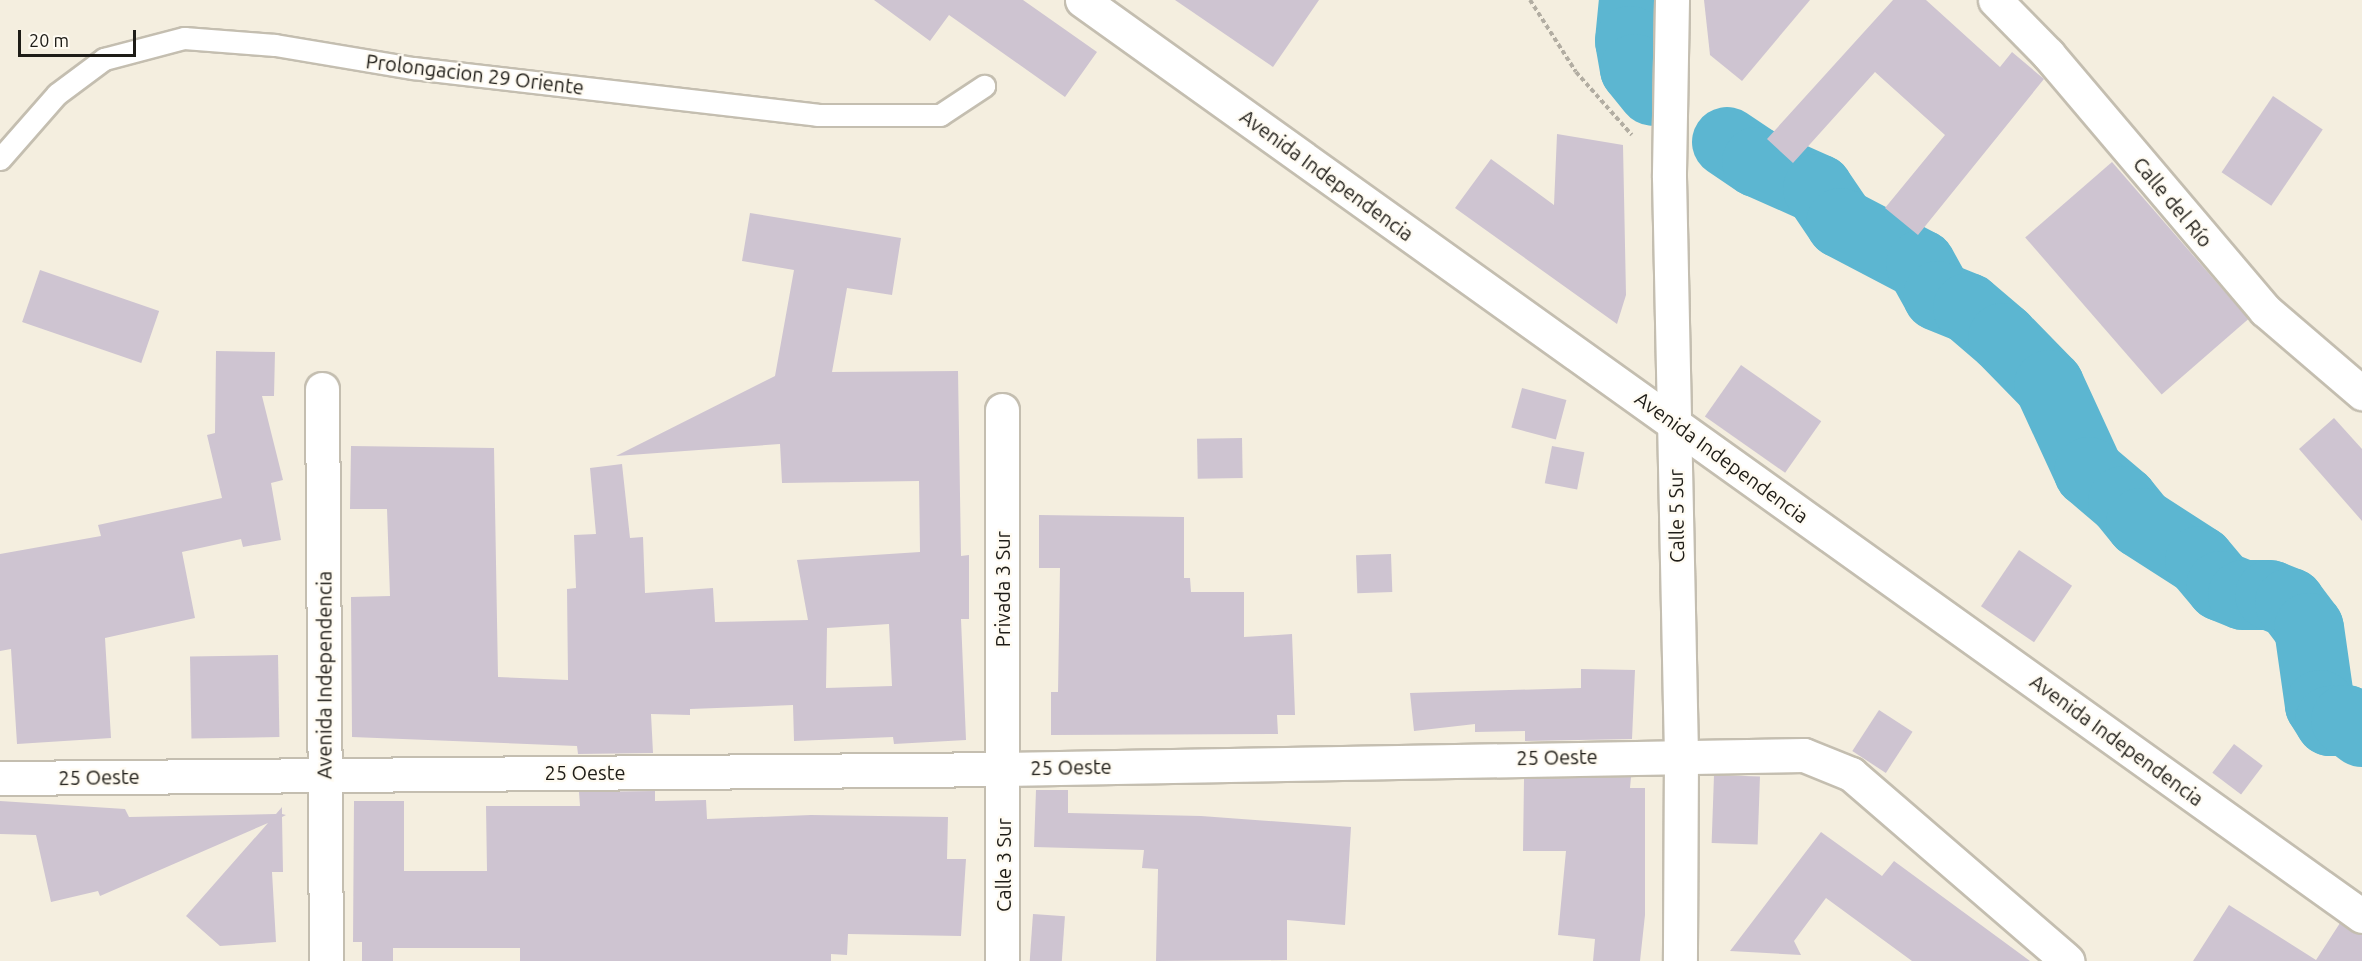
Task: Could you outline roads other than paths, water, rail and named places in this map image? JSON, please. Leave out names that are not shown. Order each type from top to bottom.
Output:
[{"type":"street","name":"Avenida Independencia","points":[[1082,0],[2362,916]]},
{"type":"street","name":"Calle 5 Sur","points":[[1672,0],[1670,177],[1681,755],[1680,961]]},
{"type":"street","name":"Calle del Río","points":[[1995,0],[2048,54],[2265,310],[2362,393]]},
{"type":"street","name":"Avenida Independencia","points":[[322,389],[326,961]]},
{"type":"street","name":"Privada 3 Sur","points":[[1002,410],[1003,769]]},
{"type":"street","name":"25 Oeste","points":[[0,778],[1003,769],[1681,755],[1804,755],[1851,774],[2068,961]]},
{"type":"street","name":"Calle 3 Sur","points":[[1002,961],[1003,769]]},
{"type":"lane","name":"Prolongacion 29 Oriente","points":[[0,159],[57,94],[104,59],[184,38],[275,45],[413,68],[817,115],[940,115],[984,86]]},
{"type":"waterway","points":[[1634,0],[1630,41],[1635,69],[1653,91]]},
{"type":"waterway","points":[[1727,142],[1757,162],[1818,189],[1841,223],[1921,265],[1938,296],[1968,308],[2003,338],[2049,385],[2089,472],[2123,501],[2141,523],[2200,561],[2221,586],[2243,595],[2270,595],[2290,603],[2309,628],[2320,705],[2330,721],[2346,720],[2362,732]]}]
